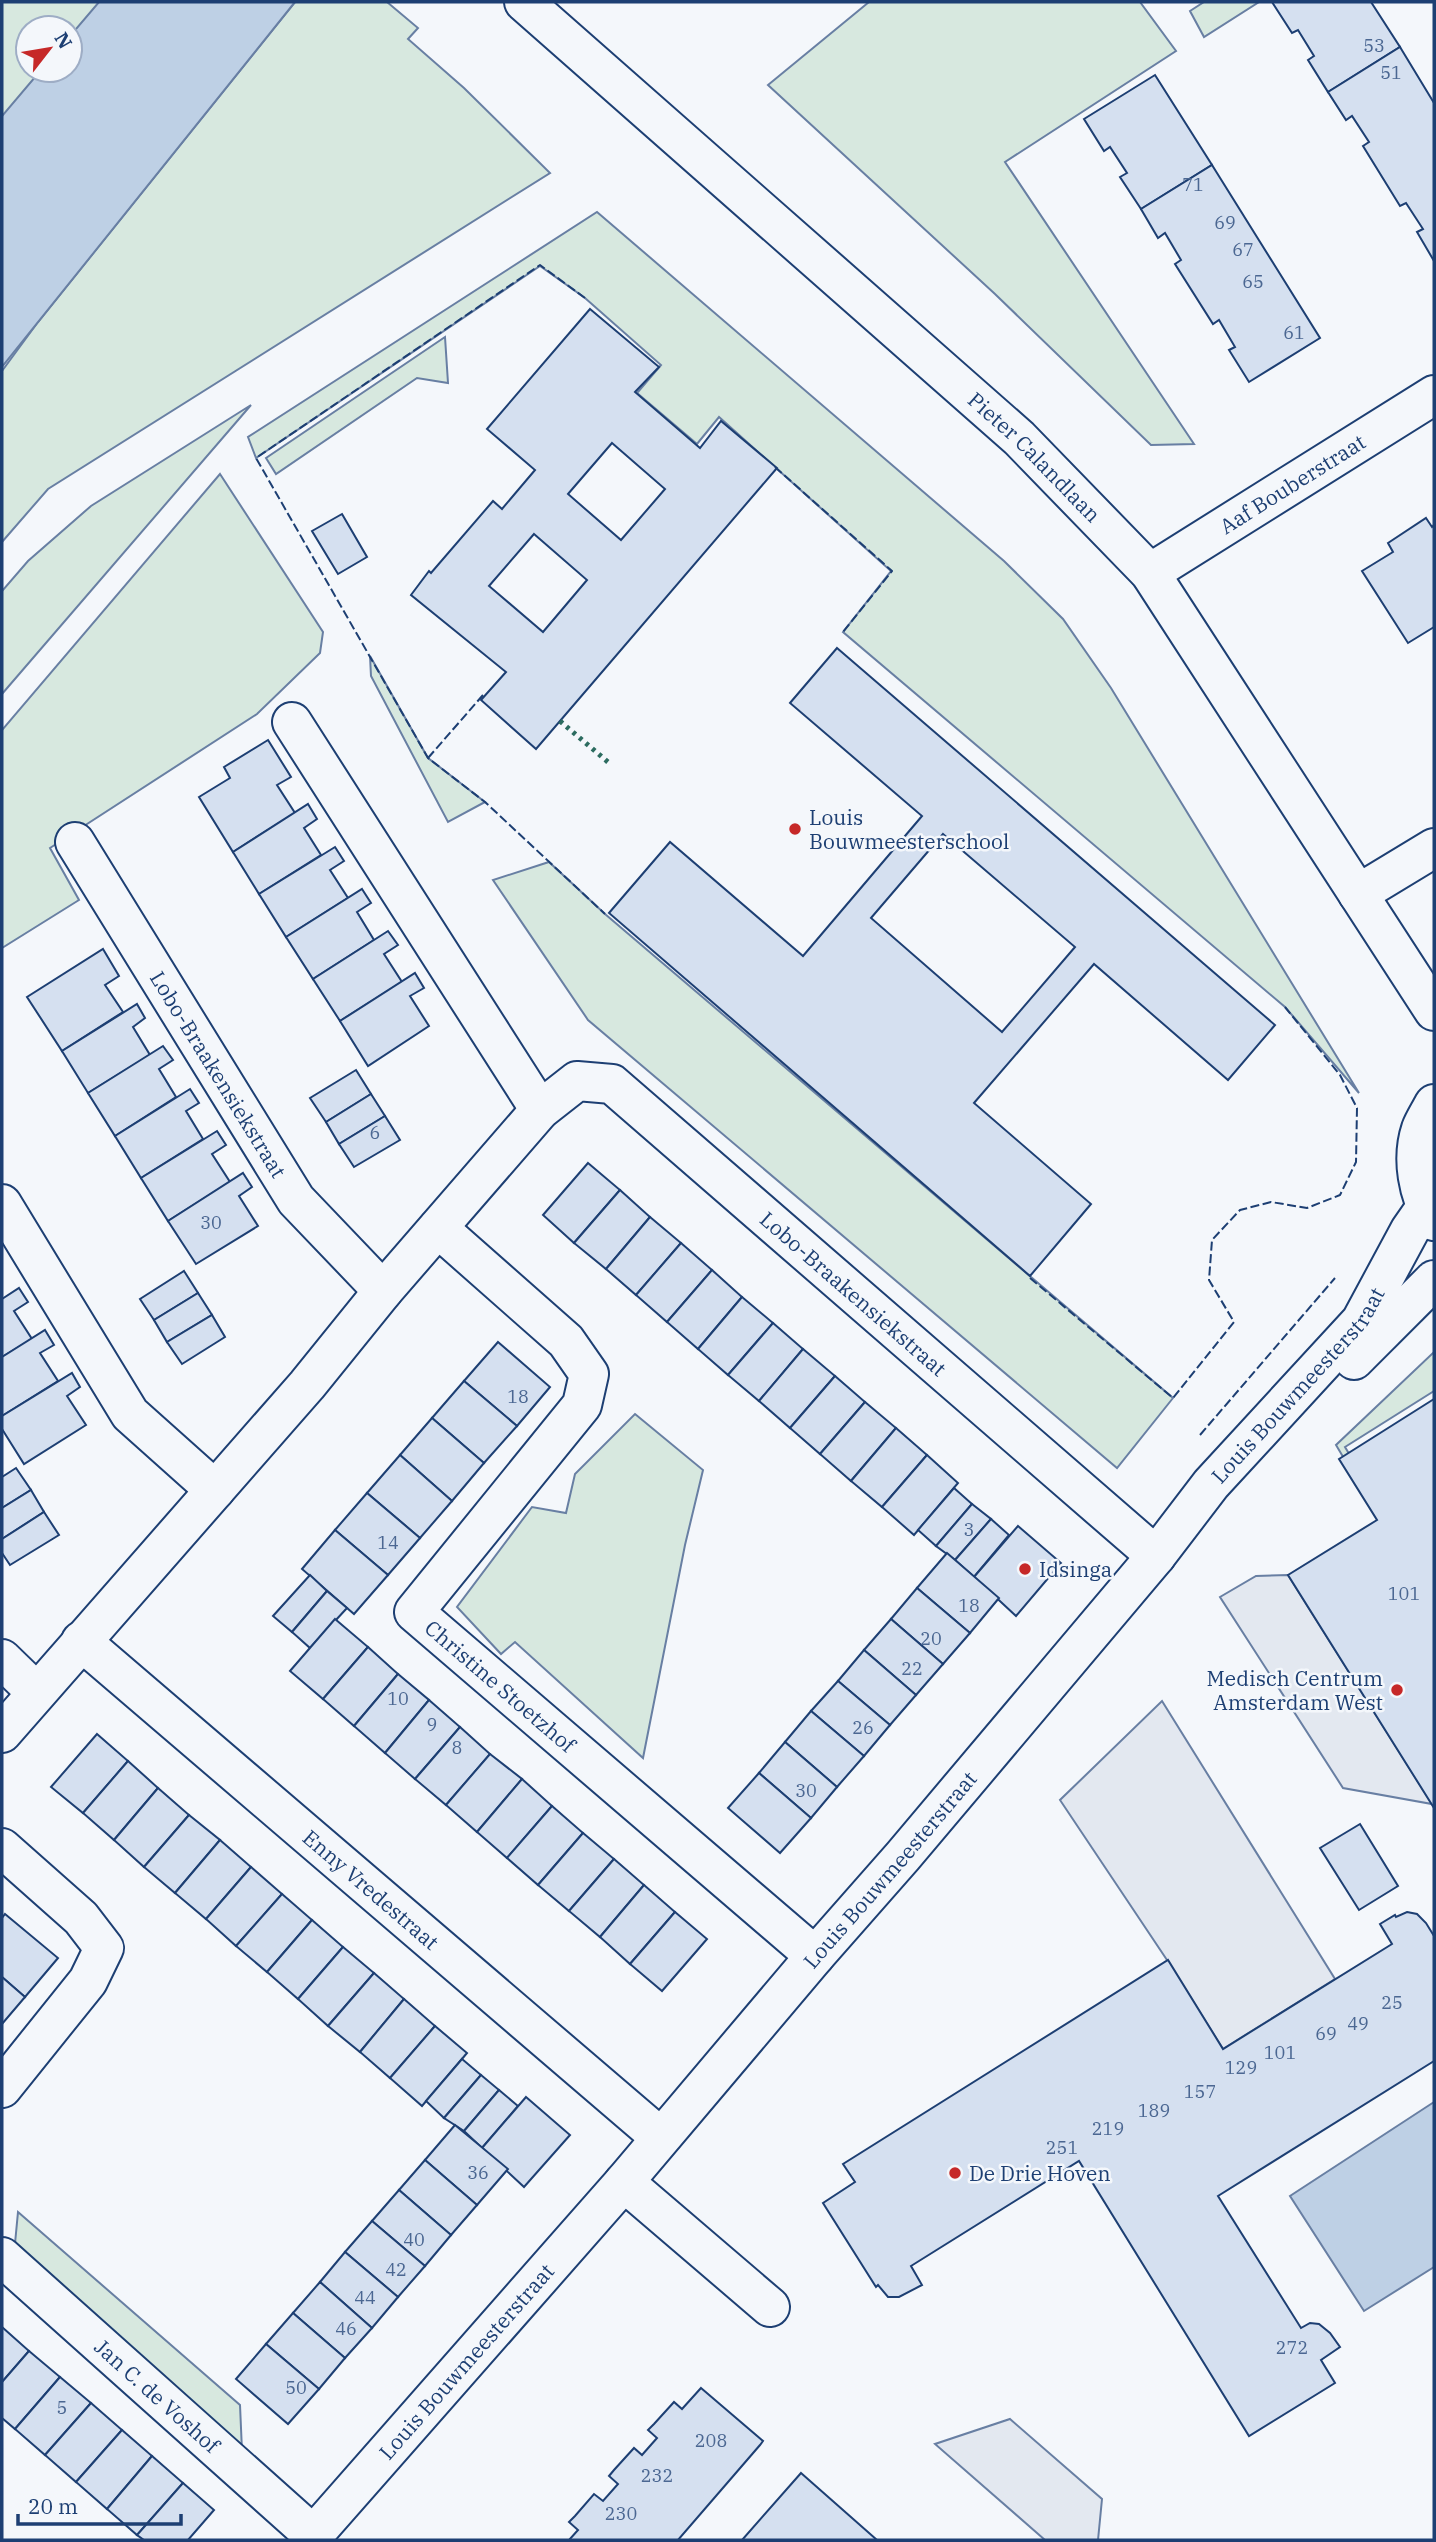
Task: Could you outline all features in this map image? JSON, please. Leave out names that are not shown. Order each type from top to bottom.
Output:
[{"type":"street","name":"Pieter Calandlaan","points":[[524,2],[1019,438],[1150,573],[1434,1011]]},
{"type":"street","name":"Aaf Bouberstraat","points":[[1150,573],[1434,395]]},
{"type":"street","points":[[292,722],[540,1110]]},
{"type":"street","name":"Lobo-Braakensiekstraat","points":[[75,842],[296,1199],[383,1291]]},
{"type":"street","points":[[1358,894],[1434,848]]},
{"type":"street","name":"Lobo-Braakensiekstraat","points":[[2,1733],[307,1385],[383,1291],[540,1110],[577,1081],[612,1084],[1156,1556]]},
{"type":"street","points":[[1430,1214],[1416,1168],[1421,1129],[1434,1104]]},
{"type":"street","points":[[2,1203],[130,1413],[215,1490]]},
{"type":"street","name":"Louis Bouwmeesterstraat","points":[[311,2538],[624,2182],[903,1856],[1156,1556],[1211,1484],[1361,1321],[1410,1230],[1430,1214]]},
{"type":"street","name":"Christine Stoetzhof","points":[[438,1228],[566,1341],[589,1374],[582,1405],[414,1612],[815,1956]]},
{"type":"street","name":"Louis Bouwmeesterstraat","points":[[1156,1556],[1219,1504],[1368,1345],[1434,1280]]},
{"type":"street","name":"Enny Vredestraat","points":[[81,1641],[660,2137]]},
{"type":"street","points":[[2,1659],[36,1692]]},
{"type":"street","points":[[2,1848],[81,1918],[104,1948],[88,1981],[2,2088]]},
{"type":"street","points":[[624,2182],[771,2307]]},
{"type":"street","name":"Jan C. de Voshof","points":[[2,2257],[311,2538]]},
{"type":"shaded area","points":[[2,2],[127,2],[84,48],[84,14],[14,14],[14,84],[52,84],[2,143]]},
{"type":"shaded area","points":[[295,2],[387,2],[418,28],[408,39],[464,88],[550,173],[48,489],[2,542],[2,371],[38,322]]},
{"type":"shaded area","points":[[869,2],[1140,2],[1176,51],[1005,162],[1194,444],[1151,445],[995,294],[768,85]]},
{"type":"shaded area","points":[[1204,2],[1259,2],[1204,37],[1190,11]]},
{"type":"shaded area","points":[[597,212],[1004,561],[1063,619],[1111,688],[1359,1093],[1285,1007],[843,632],[891,571],[719,417],[697,444],[637,393],[661,365],[585,298],[540,266],[256,458],[248,437]]},
{"type":"shaded area","points":[[445,337],[448,383],[417,378],[276,474],[266,458]]},
{"type":"shaded area","points":[[251,405],[2,694],[2,591],[28,561],[91,506]]},
{"type":"shaded area","points":[[220,474],[323,632],[320,653],[257,714],[50,848],[79,900],[2,948],[2,730]]},
{"type":"shaded area","points":[[370,656],[428,758],[485,802],[448,822],[371,676]]},
{"type":"shaded area","points":[[549,862],[605,914],[1173,1398],[1117,1468],[588,1020],[493,880]]},
{"type":"shaded area","points":[[1434,1352],[1434,1391],[1345,1447],[1383,1510],[1377,1514],[1336,1445]]},
{"type":"shaded area","points":[[635,1414],[703,1470],[685,1545],[643,1758],[515,1642],[501,1654],[457,1607],[532,1507],[566,1513],[575,1474]]},
{"type":"shaded area","points":[[1288,1575],[1432,1804],[1343,1788],[1220,1597],[1256,1576]]},
{"type":"shaded area","points":[[1162,1701],[1335,1979],[1223,2049],[1060,1800]]},
{"type":"shaded area","points":[[18,2212],[240,2405],[242,2451],[14,2254]]},
{"type":"shaded area","points":[[1010,2419],[1102,2499],[1098,2540],[1045,2540],[935,2444]]},
{"type":"water","points":[[99,2],[295,2],[2,367],[2,116],[29,84],[84,84],[84,20]]},
{"type":"water","points":[[1434,2102],[1434,2267],[1364,2311],[1290,2196]]},
{"type":"building","points":[[1272,2],[1371,2],[1400,47],[1328,92],[1308,60],[1314,56],[1298,30],[1292,33]]},
{"type":"building","points":[[1400,47],[1434,103],[1434,261],[1417,232],[1423,229],[1406,203],[1400,206],[1363,146],[1369,142],[1352,116],[1346,120],[1328,92]]},
{"type":"building","points":[[1155,75],[1212,165],[1141,209],[1120,177],[1127,173],[1110,147],[1104,151],[1084,119]]},
{"type":"building","points":[[1212,165],[1320,338],[1249,382],[1229,350],[1235,347],[1219,320],[1213,324],[1175,264],[1181,260],[1165,233],[1158,238],[1141,209]]},
{"type":"building","points":[[590,309],[659,367],[635,392],[700,448],[721,421],[777,468],[536,749],[481,700],[506,672],[411,595],[429,571],[431,573],[493,501],[502,509],[535,470],[487,429]],"holes":[[[612,443],[665,489],[621,540],[568,494]],[[534,534],[587,580],[543,632],[489,586]]]},
{"type":"building","points":[[342,514],[367,557],[338,574],[312,531]]},
{"type":"building","points":[[1426,518],[1432,527],[1434,525],[1434,627],[1408,643],[1362,571],[1393,552],[1388,543]]},
{"type":"building","points":[[837,648],[1275,1025],[1228,1080],[1094,964],[974,1103],[1091,1204],[1030,1276],[609,913],[670,842],[803,956],[922,816],[790,703]],"holes":[[[943,834],[1075,947],[1002,1032],[871,918]]]},
{"type":"building","points":[[268,740],[291,777],[277,785],[295,813],[233,852],[199,797],[230,778],[224,767]]},
{"type":"building","points":[[308,804],[317,819],[304,828],[321,855],[259,894],[233,852]]},
{"type":"building","points":[[335,847],[344,861],[330,870],[348,898],[286,937],[259,894]]},
{"type":"building","points":[[362,889],[371,903],[357,912],[374,940],[313,979],[286,937]]},
{"type":"building","points":[[388,931],[398,945],[384,954],[402,982],[340,1021],[313,979]]},
{"type":"building","points":[[103,949],[119,976],[105,985],[123,1012],[62,1051],[27,997]]},
{"type":"building","points":[[415,973],[424,988],[410,996],[429,1026],[368,1066],[340,1021]]},
{"type":"building","points":[[137,1004],[145,1018],[133,1027],[150,1055],[88,1093],[62,1051]]},
{"type":"building","points":[[163,1046],[173,1060],[159,1069],[176,1097],[115,1136],[88,1093]]},
{"type":"building","points":[[356,1070],[371,1094],[326,1122],[310,1098]]},
{"type":"building","points":[[190,1089],[199,1103],[186,1111],[203,1139],[141,1178],[115,1136]]},
{"type":"building","points":[[371,1094],[385,1116],[339,1144],[326,1122]]},
{"type":"building","points":[[385,1116],[400,1140],[354,1167],[339,1144]]},
{"type":"building","points":[[217,1131],[226,1145],[212,1154],[230,1182],[168,1221],[141,1178]]},
{"type":"building","points":[[588,1163],[620,1190],[574,1243],[543,1215]]},
{"type":"building","points":[[243,1173],[252,1187],[239,1196],[258,1226],[196,1264],[168,1221]]},
{"type":"building","points":[[620,1190],[650,1217],[606,1269],[574,1243]]},
{"type":"building","points":[[650,1217],[681,1243],[636,1295],[606,1269]]},
{"type":"building","points":[[681,1243],[712,1270],[667,1322],[636,1295]]},
{"type":"building","points":[[712,1270],[742,1297],[698,1349],[667,1322]]},
{"type":"building","points":[[184,1271],[198,1293],[154,1320],[140,1299]]},
{"type":"building","points":[[19,1288],[28,1302],[14,1311],[32,1339],[2,1357],[2,1299]]},
{"type":"building","points":[[198,1293],[212,1315],[167,1342],[154,1320]]},
{"type":"building","points":[[742,1297],[773,1323],[728,1375],[698,1349]]},
{"type":"building","points":[[212,1315],[225,1337],[182,1364],[167,1342]]},
{"type":"building","points":[[773,1323],[803,1349],[759,1401],[728,1375]]},
{"type":"building","points":[[45,1330],[54,1345],[40,1353],[58,1381],[2,1416],[2,1357]]},
{"type":"building","points":[[498,1342],[550,1387],[517,1426],[464,1381]]},
{"type":"building","points":[[803,1349],[835,1376],[790,1428],[759,1401]]},
{"type":"building","points":[[72,1373],[80,1387],[67,1396],[86,1425],[24,1464],[2,1429],[2,1416]]},
{"type":"building","points":[[835,1376],[865,1402],[820,1454],[790,1428]]},
{"type":"building","points":[[464,1381],[517,1426],[484,1463],[432,1418]]},
{"type":"building","name":"Medisch Centrum Amsterdam West","points":[[1434,1399],[1434,1808],[1288,1575],[1377,1520],[1339,1459]]},
{"type":"building","points":[[865,1402],[896,1428],[851,1481],[820,1454]]},
{"type":"building","points":[[432,1418],[484,1463],[452,1501],[400,1455]]},
{"type":"building","points":[[896,1428],[927,1455],[882,1507],[851,1481]]},
{"type":"building","points":[[400,1455],[452,1501],[420,1538],[367,1493]]},
{"type":"building","points":[[927,1455],[958,1483],[914,1535],[882,1507]]},
{"type":"building","points":[[16,1468],[31,1490],[2,1508],[2,1477]]},
{"type":"building","points":[[954,1488],[972,1504],[936,1546],[918,1530]]},
{"type":"building","points":[[31,1490],[44,1512],[2,1539],[2,1508]]},
{"type":"building","points":[[367,1493],[420,1538],[388,1575],[335,1530]]},
{"type":"building","points":[[972,1504],[991,1519],[955,1560],[936,1546]]},
{"type":"building","points":[[44,1512],[59,1535],[10,1565],[2,1553],[2,1539]]},
{"type":"building","points":[[991,1519],[1009,1535],[974,1577],[955,1560]]},
{"type":"building","points":[[1018,1526],[1061,1563],[1016,1616],[974,1577]]},
{"type":"building","points":[[335,1530],[388,1575],[354,1614],[302,1569]]},
{"type":"building","points":[[947,1553],[999,1598],[970,1633],[917,1588]]},
{"type":"building","points":[[310,1575],[327,1591],[292,1632],[273,1616]]},
{"type":"building","points":[[917,1588],[970,1633],[943,1664],[891,1619]]},
{"type":"building","points":[[327,1591],[347,1608],[310,1648],[292,1632]]},
{"type":"building","points":[[335,1619],[368,1647],[323,1699],[290,1671]]},
{"type":"building","points":[[891,1619],[943,1664],[916,1695],[864,1650]]},
{"type":"building","points":[[368,1647],[398,1674],[354,1726],[323,1699]]},
{"type":"building","points":[[864,1650],[916,1695],[890,1725],[838,1681]]},
{"type":"building","points":[[398,1674],[429,1700],[385,1753],[354,1726]]},
{"type":"building","points":[[838,1681],[890,1725],[864,1756],[811,1711]]},
{"type":"building","points":[[429,1700],[460,1727],[415,1779],[385,1753]]},
{"type":"building","points":[[811,1711],[864,1756],[837,1787],[785,1742]]},
{"type":"building","points":[[460,1727],[490,1754],[446,1805],[415,1779]]},
{"type":"building","points":[[97,1734],[128,1761],[83,1813],[51,1787]]},
{"type":"building","points":[[785,1742],[837,1787],[811,1818],[759,1773]]},
{"type":"building","points":[[490,1754],[522,1779],[477,1832],[446,1805]]},
{"type":"building","points":[[128,1761],[158,1788],[114,1840],[83,1813]]},
{"type":"building","points":[[759,1773],[811,1818],[780,1853],[728,1808]]},
{"type":"building","points":[[522,1779],[552,1806],[507,1858],[477,1832]]},
{"type":"building","points":[[158,1788],[189,1815],[144,1867],[114,1840]]},
{"type":"building","points":[[552,1806],[583,1833],[538,1885],[507,1858]]},
{"type":"building","points":[[189,1815],[220,1840],[175,1893],[144,1867]]},
{"type":"building","points":[[1360,1824],[1398,1886],[1359,1910],[1320,1848]]},
{"type":"building","points":[[583,1833],[614,1859],[569,1911],[538,1885]]},
{"type":"building","points":[[220,1840],[251,1867],[206,1919],[175,1893]]},
{"type":"building","points":[[614,1859],[644,1885],[600,1937],[569,1911]]},
{"type":"building","points":[[251,1867],[282,1894],[236,1946],[206,1919]]},
{"type":"building","points":[[644,1885],[675,1912],[630,1964],[600,1937]]},
{"type":"building","points":[[282,1894],[312,1920],[267,1972],[236,1946]]},
{"type":"building","points":[[675,1912],[707,1939],[662,1991],[630,1964]]},
{"type":"building","name":"De Drie Hoven","points":[[1407,1912],[1417,1914],[1434,1936],[1434,2061],[1218,2196],[1301,2328],[1310,2323],[1319,2324],[1340,2347],[1321,2360],[1335,2383],[1249,2436],[1079,2161],[911,2266],[922,2285],[899,2297],[888,2297],[878,2285],[876,2287],[823,2203],[855,2182],[843,2164],[1168,1960],[1223,2049],[1392,1944],[1380,1924],[1395,1915],[1396,1917]]},
{"type":"building","points":[[5,1914],[58,1958],[25,1997],[2,1977],[2,1918]]},
{"type":"building","points":[[312,1920],[343,1947],[298,1999],[267,1972]]},
{"type":"building","points":[[343,1947],[374,1973],[328,2026],[298,1999]]},
{"type":"building","points":[[374,1973],[404,1999],[360,2052],[328,2026]]},
{"type":"building","points":[[2,1977],[25,1997],[2,2024]]},
{"type":"building","points":[[404,1999],[435,2026],[390,2078],[360,2052]]},
{"type":"building","points":[[435,2026],[467,2053],[422,2106],[390,2078]]},
{"type":"building","points":[[462,2059],[481,2075],[444,2118],[426,2101]]},
{"type":"building","points":[[481,2075],[499,2090],[464,2131],[444,2118]]},
{"type":"building","points":[[499,2090],[518,2106],[482,2148],[464,2131]]},
{"type":"building","points":[[526,2097],[570,2135],[524,2187],[482,2148]]},
{"type":"building","points":[[455,2125],[508,2169],[477,2205],[425,2160]]},
{"type":"building","points":[[425,2160],[477,2205],[451,2235],[399,2190]]},
{"type":"building","points":[[399,2190],[451,2235],[425,2266],[372,2221]]},
{"type":"building","points":[[372,2221],[425,2266],[398,2297],[345,2252]]},
{"type":"building","points":[[345,2252],[398,2297],[372,2328],[320,2282]]},
{"type":"building","points":[[320,2282],[372,2328],[345,2358],[293,2313]]},
{"type":"building","points":[[293,2313],[345,2358],[319,2389],[266,2344]]},
{"type":"building","points":[[2,2327],[29,2351],[2,2382]]},
{"type":"building","points":[[266,2344],[319,2389],[288,2424],[236,2379]]},
{"type":"building","points":[[29,2351],[60,2377],[15,2429],[2,2418],[2,2382]]},
{"type":"building","points":[[60,2377],[91,2403],[45,2455],[15,2429]]},
{"type":"building","points":[[701,2388],[763,2441],[678,2540],[569,2540],[578,2530],[569,2522],[594,2494],[603,2501],[618,2484],[609,2476],[634,2448],[642,2455],[657,2438],[648,2430],[674,2402],[682,2409]]},
{"type":"building","points":[[91,2403],[122,2430],[76,2482],[45,2455]]},
{"type":"building","points":[[122,2430],[152,2456],[107,2509],[76,2482]]},
{"type":"building","points":[[152,2456],[183,2483],[137,2535],[107,2509]]},
{"type":"building","points":[[801,2473],[877,2540],[742,2540]]},
{"type":"building","points":[[183,2483],[214,2510],[188,2540],[144,2540],[137,2535]]},
{"type":"hedge","points":[[560,721],[609,763]]},
{"type":"fence","points":[[585,298],[540,265],[256,458],[428,758],[485,802],[605,914]]},
{"type":"fence","points":[[775,467],[892,571],[843,632]]},
{"type":"fence","points":[[428,758],[483,695]]},
{"type":"fence","points":[[1030,1278],[1173,1398],[1234,1322],[1209,1280],[1212,1240],[1240,1210],[1271,1202],[1307,1208],[1340,1195],[1356,1162],[1357,1108],[1340,1075],[1285,1007]]},
{"type":"fence","points":[[1200,1435],[1335,1278]]},
{"type":"place","name":"Louis Bouwmeesterschool","points":[[795,829]]},
{"type":"place","name":"Idsinga","points":[[1025,1569]]},
{"type":"place","name":"Medisch Centrum Amsterdam West","points":[[1397,1690]]},
{"type":"place","name":"De Drie Hoven","points":[[955,2173]]}]
